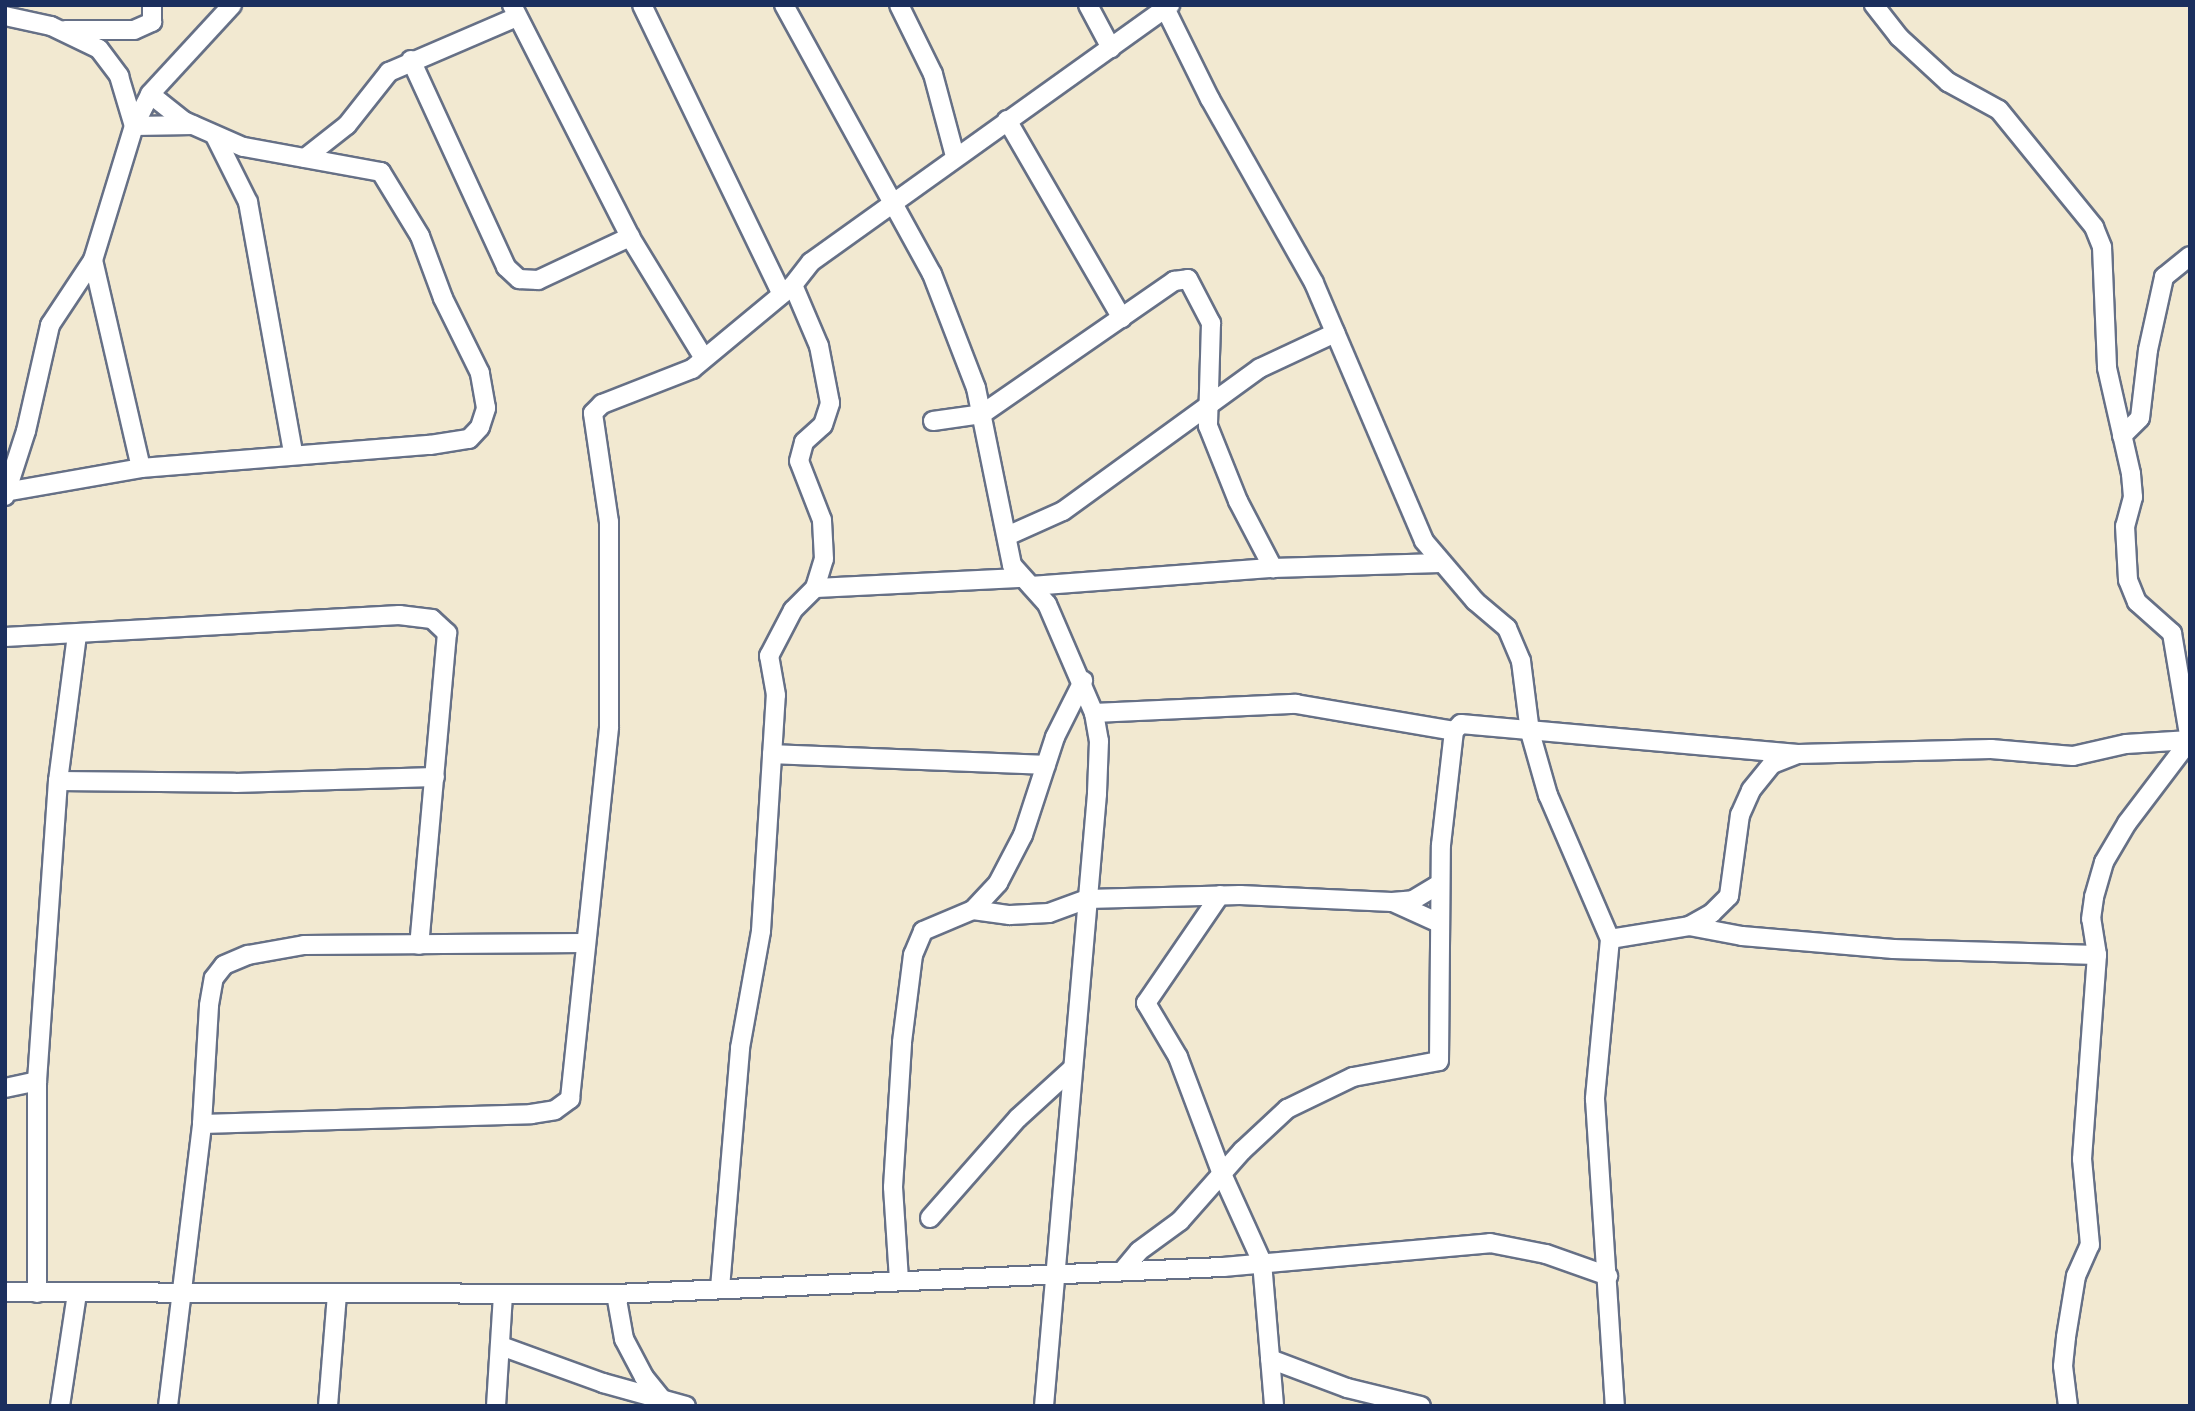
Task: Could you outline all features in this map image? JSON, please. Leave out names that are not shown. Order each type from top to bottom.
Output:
[{"type":"street","points":[[62,30],[134,30],[152,22],[152,5]]},
{"type":"street","points":[[150,93],[193,125],[243,147],[381,172],[420,236],[443,298],[480,373],[486,408],[480,428],[469,439],[141,468],[6,494],[26,431],[50,325],[93,260],[134,126],[150,93],[232,5]]},
{"type":"street","points":[[642,5],[787,290],[819,345],[830,404],[824,425],[804,442],[799,461],[822,520],[824,559],[815,588],[793,610],[769,656],[776,695],[761,931],[740,1048],[720,1288]]},
{"type":"street","points":[[784,5],[932,274],[976,388],[1012,565],[1047,604],[1083,681],[1094,713],[1099,741],[1044,1406]]},
{"type":"street","points":[[899,5],[933,74],[955,156]]},
{"type":"street","points":[[1088,5],[1111,48]]},
{"type":"street","points":[[1874,5],[1899,37],[1948,82],[1999,110],[2094,227],[2102,247],[2107,368],[2133,497],[2125,526],[2128,580],[2137,602],[2172,633],[2190,740],[2139,806],[2104,862],[2091,919],[2097,955],[2082,1159],[2090,1245],[2076,1276],[2066,1337],[2063,1366],[2068,1406]]},
{"type":"street","points":[[202,1124],[555,1110],[570,1099],[584,943],[609,727],[609,522],[593,413],[603,404],[692,369],[787,290],[811,262],[955,156],[1168,7],[1210,99],[1314,283],[1424,541],[1440,563],[1507,628],[1521,662],[1530,732],[1566,843],[1610,939],[1595,1099],[1615,1406]]},
{"type":"street","points":[[305,158],[347,125],[390,72],[514,11],[630,237],[704,358]]},
{"type":"street","points":[[5,16],[62,30],[99,49],[111,61],[134,126]]},
{"type":"street","points":[[411,60],[506,267],[519,279],[538,280],[630,237]]},
{"type":"street","points":[[1007,120],[1122,318]]},
{"type":"street","points":[[134,126],[193,125]]},
{"type":"street","points":[[215,136],[248,202],[293,453]]},
{"type":"street","points":[[2122,436],[2140,418],[2148,350],[2164,277],[2190,256]]},
{"type":"street","points":[[93,260],[141,468]]},
{"type":"street","points":[[933,421],[982,414],[1174,281],[1188,279],[1211,323],[1208,426],[1273,568]]},
{"type":"street","points":[[1007,536],[1063,511],[1209,402],[1260,368],[1335,333]]},
{"type":"street","points":[[815,588],[1026,582],[1273,568],[1440,563]]},
{"type":"street","points":[[5,637],[398,615],[432,619],[447,634],[419,945]]},
{"type":"street","points":[[37,1293],[37,1081],[58,780],[76,634]]},
{"type":"street","points":[[899,1280],[893,1187],[902,1042],[914,955],[923,931],[972,910],[998,883],[1023,835],[1046,765],[1083,681]]},
{"type":"street","points":[[1094,713],[1296,704],[1454,731]]},
{"type":"street","points":[[1124,1269],[1139,1251],[1180,1222],[1222,1174],[1287,1109],[1353,1077],[1439,1061],[1440,884],[1454,731],[1461,724],[1798,754],[1991,749],[2073,755],[2126,744],[2190,740]]},
{"type":"street","points":[[772,754],[1046,765]]},
{"type":"street","points":[[1689,926],[1712,913],[1729,896],[1740,815],[1751,790],[1772,764],[1798,754]]},
{"type":"street","points":[[58,780],[235,783],[435,776]]},
{"type":"street","points":[[972,910],[1010,915],[1049,913],[1087,899],[1220,895],[1392,902],[1413,900],[1440,884]]},
{"type":"street","points":[[1220,895],[1146,1003],[1183,1069],[1222,1174],[1262,1262],[1274,1406]]},
{"type":"street","points":[[1392,902],[1439,923]]},
{"type":"street","points":[[1610,939],[1689,926],[1742,936],[1905,950],[2097,955]]},
{"type":"street","points":[[168,1406],[185,1294],[202,1124],[209,1005],[214,978],[224,965],[248,955],[304,945],[584,943]]},
{"type":"street","points":[[930,1218],[1018,1118],[1073,1068]]},
{"type":"street","points":[[5,1088],[37,1081]]},
{"type":"street","points":[[5,1292],[616,1294],[899,1280],[988,1280],[1057,1272],[1262,1262],[1490,1243],[1546,1254],[1608,1276]]},
{"type":"street","points":[[60,1406],[77,1293]]},
{"type":"street","points":[[496,1406],[503,1294]]},
{"type":"street","points":[[616,1294],[624,1339],[644,1377],[662,1399]]},
{"type":"street","points":[[328,1406],[337,1295]]},
{"type":"street","points":[[501,1346],[603,1383],[686,1406]]},
{"type":"street","points":[[1270,1359],[1347,1388],[1421,1406]]}]
